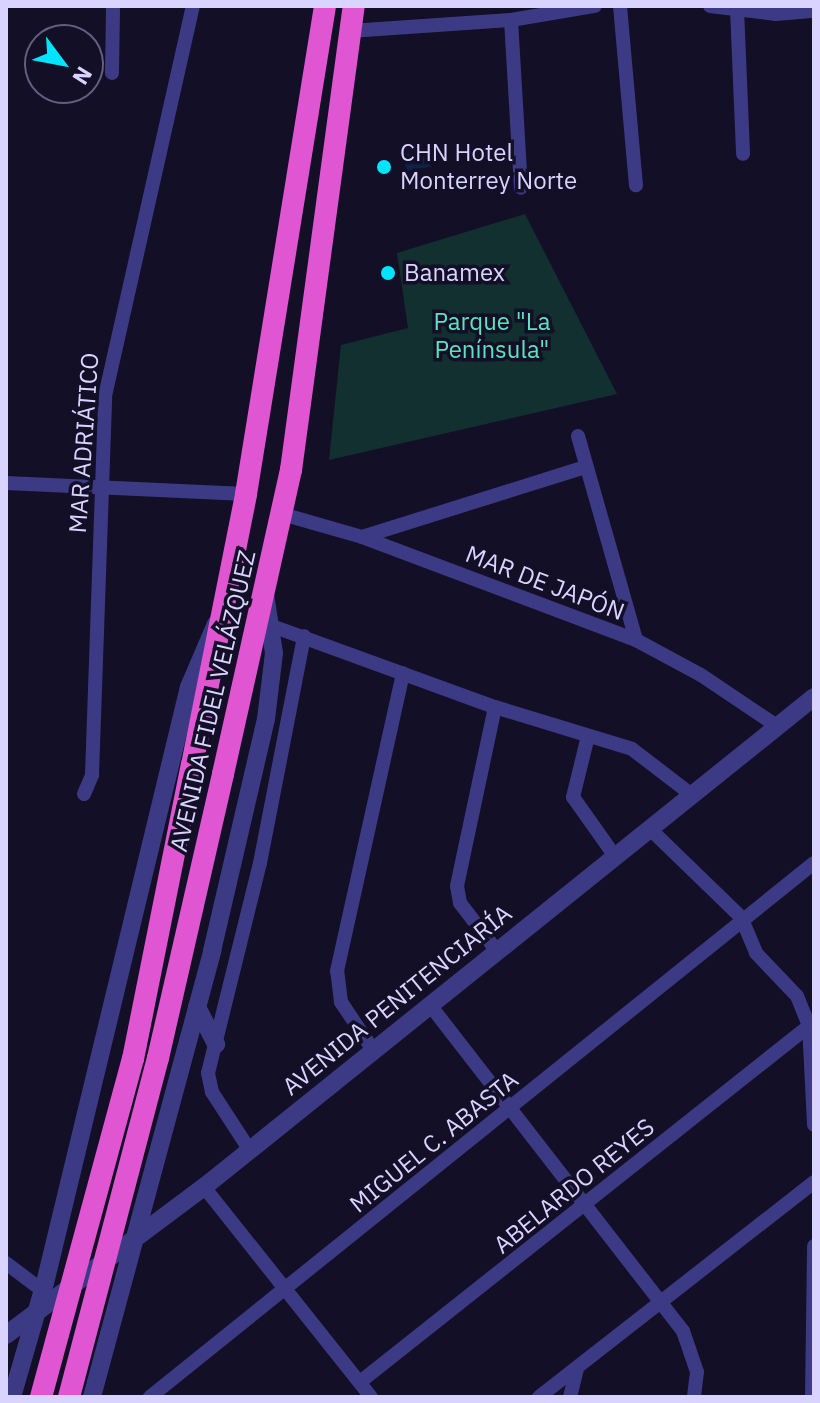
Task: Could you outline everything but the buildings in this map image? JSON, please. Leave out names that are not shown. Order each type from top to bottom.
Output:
[{"type":"highway","name":"AVENIDA FIDEL VELÁZQUEZ","points":[[41,1397],[133,1059],[246,494],[325,6]]},
{"type":"highway","name":"AVENIDA FIDEL VELÁZQUEZ","points":[[69,1397],[158,1058],[282,514],[354,6]]},
{"type":"street","points":[[112,73],[113,6]]},
{"type":"street","name":"MAR ADRIÁTICO","points":[[84,794],[92,775],[100,486],[113,347],[193,6]]},
{"type":"street","points":[[350,31],[511,20],[542,10],[595,6]]},
{"type":"street","points":[[620,6],[636,185]]},
{"type":"street","points":[[710,6],[776,14],[814,11]]},
{"type":"street","points":[[737,9],[743,154]]},
{"type":"street","points":[[511,20],[521,188]]},
{"type":"street","points":[[578,436],[636,640]]},
{"type":"street","points":[[362,537],[585,467]]},
{"type":"street","points":[[6,483],[246,494]]},
{"type":"street","name":"MAR DE JAPÓN","points":[[282,514],[362,537],[636,640],[701,675],[777,726]]},
{"type":"street","points":[[92,1397],[130,1242],[146,1195],[197,1007],[266,719],[272,626],[265,594]]},
{"type":"street","points":[[12,1397],[43,1291],[189,687],[225,607]]},
{"type":"street","points":[[272,626],[495,707],[646,757],[692,795]]},
{"type":"street","points":[[249,1149],[210,1087],[216,1044],[260,863],[304,636]]},
{"type":"street","points":[[373,1050],[341,1002],[337,971],[403,673]]},
{"type":"street","name":"AVENIDA PENITENCIARÍA","points":[[6,1335],[204,1187],[814,697]]},
{"type":"street","points":[[495,707],[457,886],[460,903],[496,950]]},
{"type":"street","points":[[588,736],[573,797],[614,855]]},
{"type":"street","points":[[649,828],[741,917],[756,953],[797,996],[812,1023],[814,1125]]},
{"type":"street","name":"MIGUEL C. ABASTA","points":[[150,1397],[511,1109],[741,917],[814,863]]},
{"type":"street","points":[[430,1005],[660,1299],[689,1344],[697,1372],[694,1397]]},
{"type":"street","points":[[197,1007],[216,1044]]},
{"type":"street","name":"ABELARDO REYES","points":[[360,1382],[812,1023]]},
{"type":"street","points":[[539,1397],[660,1299],[814,1182]]},
{"type":"street","points":[[204,1187],[371,1397]]},
{"type":"street","points":[[64,1199],[79,1215],[100,1222],[122,1218],[146,1195]]},
{"type":"street","points":[[812,1397],[814,1246]]},
{"type":"street","points":[[6,1263],[43,1291]]},
{"type":"street","points":[[28,1338],[43,1326],[65,1320],[88,1325],[105,1342]]},
{"type":"street","points":[[570,1397],[577,1368]]},
{"type":"green space","name":"Parque \"La Península\"","points":[[525,214],[617,394],[329,460],[341,345],[408,328],[397,253]]},
{"type":"water","points":[[428,150],[431,167],[406,171],[403,154]]},
{"type":"place","name":"CHN Hotel Monterrey Norte","points":[[384,167]]},
{"type":"place","name":"Banamex","points":[[388,273]]}]
